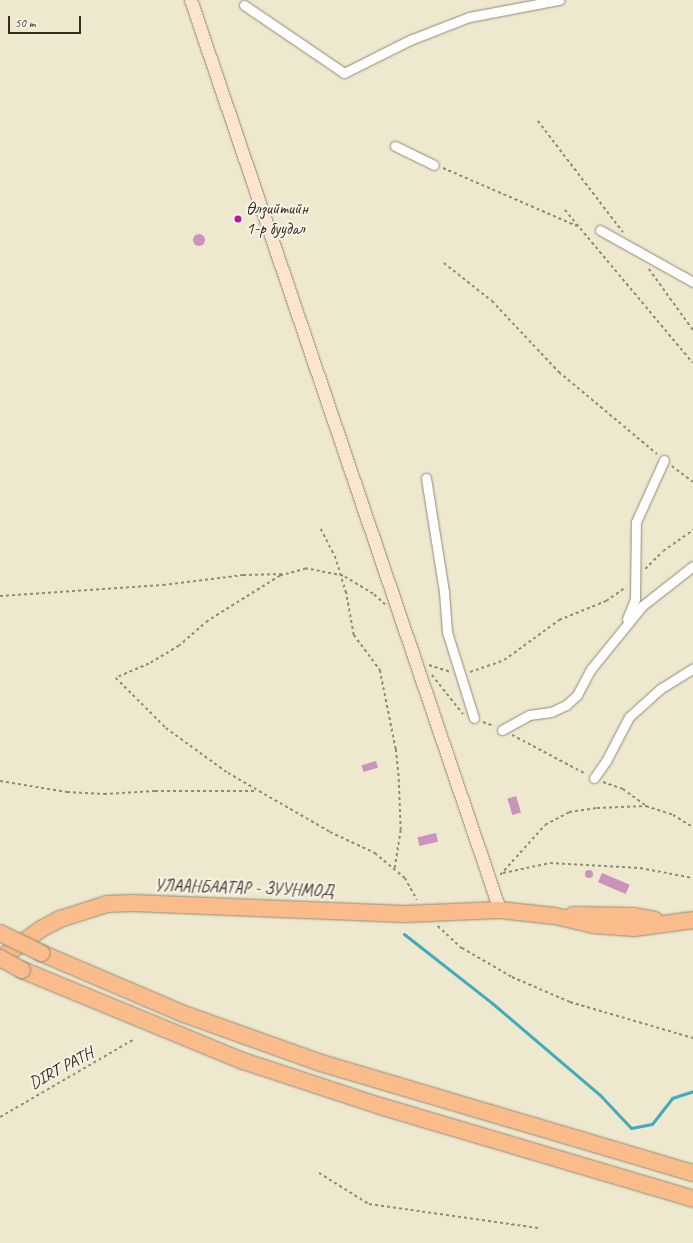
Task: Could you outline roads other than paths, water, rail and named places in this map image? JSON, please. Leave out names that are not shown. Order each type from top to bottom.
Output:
[{"type":"highway","name":"УЛААНБААТАР - ЗУУНМОД","points":[[0,959],[41,929],[60,919],[106,904],[168,904],[425,914],[500,910],[555,916],[593,914],[633,916],[665,922],[693,920]]},
{"type":"highway","points":[[0,933],[42,953],[184,1014],[321,1063],[693,1173]]},
{"type":"highway","points":[[0,959],[22,970],[243,1061],[380,1106],[693,1199]]},
{"type":"main road","points":[[191,0],[500,910]]},
{"type":"street","points":[[244,5],[344,73],[410,40],[469,17],[560,0]]},
{"type":"street","points":[[395,146],[434,165]]},
{"type":"street","points":[[600,230],[693,282]]},
{"type":"street","points":[[623,628],[635,600],[636,522],[664,460]]},
{"type":"street","points":[[426,478],[444,592],[447,632],[474,718]]},
{"type":"street","points":[[502,730],[529,715],[551,712],[572,700],[577,695],[591,669],[642,606],[693,566]]},
{"type":"street","points":[[594,778],[606,761],[628,717],[660,689],[693,668]]},
{"type":"waterway","points":[[404,934],[492,1003],[600,1095],[631,1128],[652,1124],[672,1098],[693,1091]]},
{"type":"place","name":"Өлзийтийн 1-р буудал","points":[[238,219]]}]
